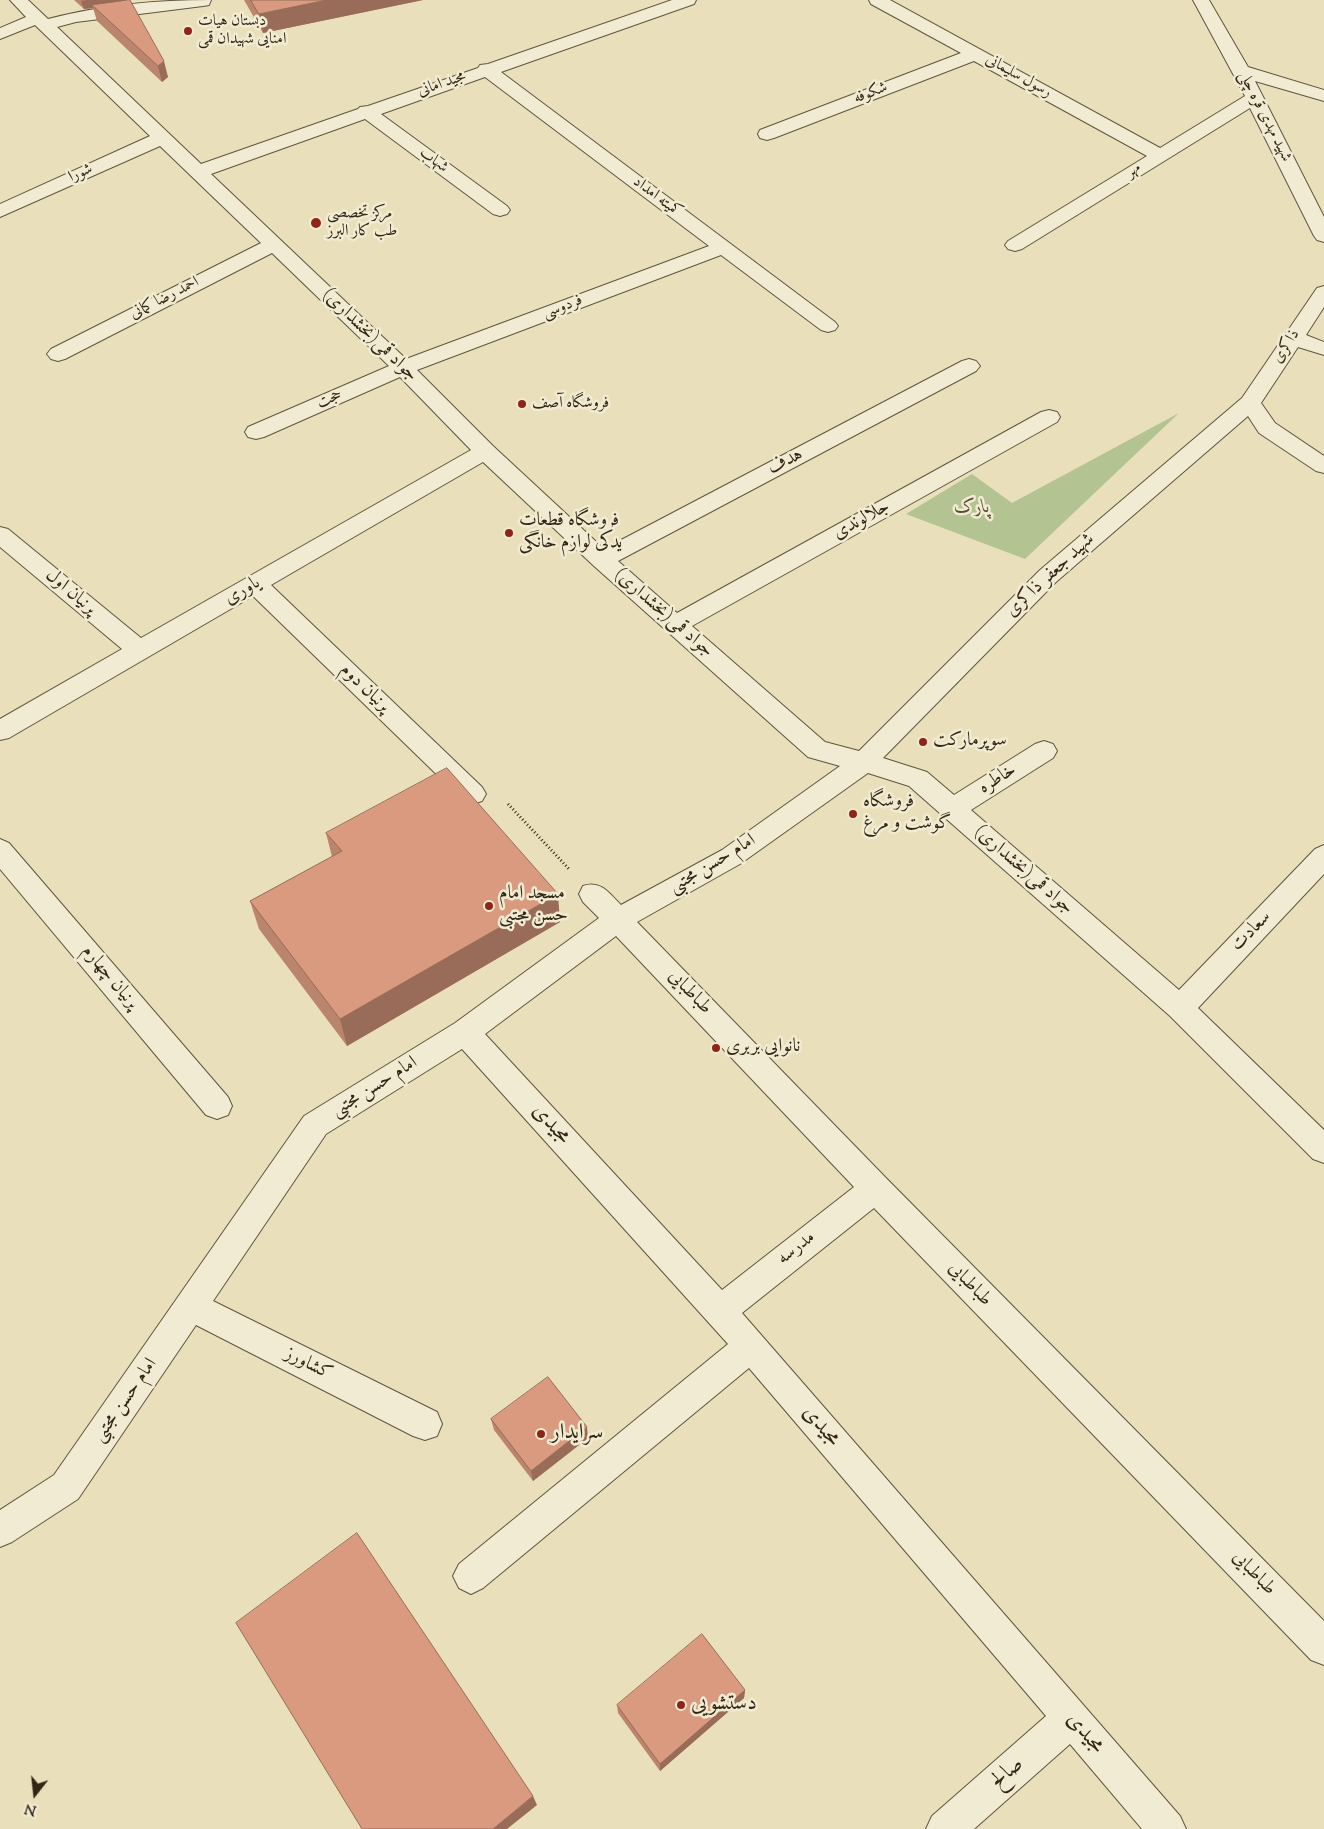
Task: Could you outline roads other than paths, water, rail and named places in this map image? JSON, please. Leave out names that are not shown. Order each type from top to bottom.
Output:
[{"type":"street","name":"جواد قمی(بخشداری)","points":[[18,0],[403,368],[485,451],[602,560],[816,750],[918,778],[1180,1008],[1324,1150]]},
{"type":"street","name":"مجید امانی","points":[[197,172],[688,0]]},
{"type":"street","name":"رسول سلیمانی","points":[[877,0],[1159,155]]},
{"type":"street","name":"شهید مهدی قره چلی","points":[[1201,0],[1241,71],[1324,236]]},
{"type":"street","points":[[0,34],[41,22],[76,16],[203,1]]},
{"type":"street","name":"شکوفه","points":[[767,134],[975,54]]},
{"type":"street","name":"کمیته امداد","points":[[486,70],[828,326]]},
{"type":"street","points":[[1241,71],[1324,96]]},
{"type":"street","name":"مهر","points":[[1015,245],[1254,98]]},
{"type":"street","name":"شهاب","points":[[366,112],[500,210]]},
{"type":"street","name":"شورا","points":[[0,211],[162,138]]},
{"type":"street","name":"احمد رضا کمانی","points":[[58,354],[273,245]]},
{"type":"street","name":"فردوسی","points":[[403,368],[724,248]]},
{"type":"street","name":"ذاکری","points":[[1250,403],[1324,292]]},
{"type":"street","points":[[1293,338],[1324,349]]},
{"type":"street","name":"هدف","points":[[602,560],[969,366]]},
{"type":"street","name":"حجت","points":[[256,432],[403,368]]},
{"type":"street","points":[[1250,403],[1267,428],[1324,466]]},
{"type":"street","name":"شهید جعفر ذاکری","points":[[864,762],[1048,576],[1250,403]]},
{"type":"street","name":"جلالوندی","points":[[675,625],[1049,417]]},
{"type":"street","name":"یاوری","points":[[0,732],[485,451]]},
{"type":"street","name":"پرنیان اول","points":[[0,535],[140,651]]},
{"type":"street","name":"پرنیان دوم","points":[[256,585],[473,794]]},
{"type":"street","name":"خاطره","points":[[952,809],[1044,751]]},
{"type":"street","name":"امام حسن مجتبی","points":[[0,1530],[66,1487],[315,1125],[465,1032],[619,919],[731,857],[864,762]]},
{"type":"street","name":"پرنیان چهارم","points":[[0,850],[217,1106]]},
{"type":"street","name":"سعادت","points":[[1180,1008],[1324,856]]},
{"type":"street","name":"طباطبایی","points":[[593,894],[875,1188],[1324,1647]]},
{"type":"street","name":"مجیدی","points":[[465,1032],[751,1346],[1167,1829]]},
{"type":"street","name":"مدرسه","points":[[720,1311],[875,1188]]},
{"type":"street","name":"کشاورز","points":[[192,1306],[425,1424]]},
{"type":"street","points":[[471,1576],[751,1346]]},
{"type":"street","name":"صالح","points":[[945,1829],[1071,1719]]},
{"type":"place","name":"دبستان هیات امنایی شهیدان قمی","points":[[188,31]]},
{"type":"place","name":"مرکز تخصصی طب کار البرز","points":[[316,223]]},
{"type":"place","name":"فروشگاه آصف","points":[[522,404]]},
{"type":"place","name":"فروشگاه قطعات یدکی لوازم خانگی","points":[[509,533]]},
{"type":"place","name":"سوپرمارکت","points":[[923,742]]},
{"type":"place","name":"فروشگاه گوشت و مرغ","points":[[853,814]]},
{"type":"place","name":"مسجد امام حسن مجتبی","points":[[489,906]]},
{"type":"place","name":"نانوایی بربری","points":[[716,1048]]},
{"type":"place","name":"سرایدار","points":[[541,1434]]},
{"type":"place","name":"دستشویی","points":[[681,1705]]},
{"type":"park label","name":"پارک","points":[[972,509]]}]
